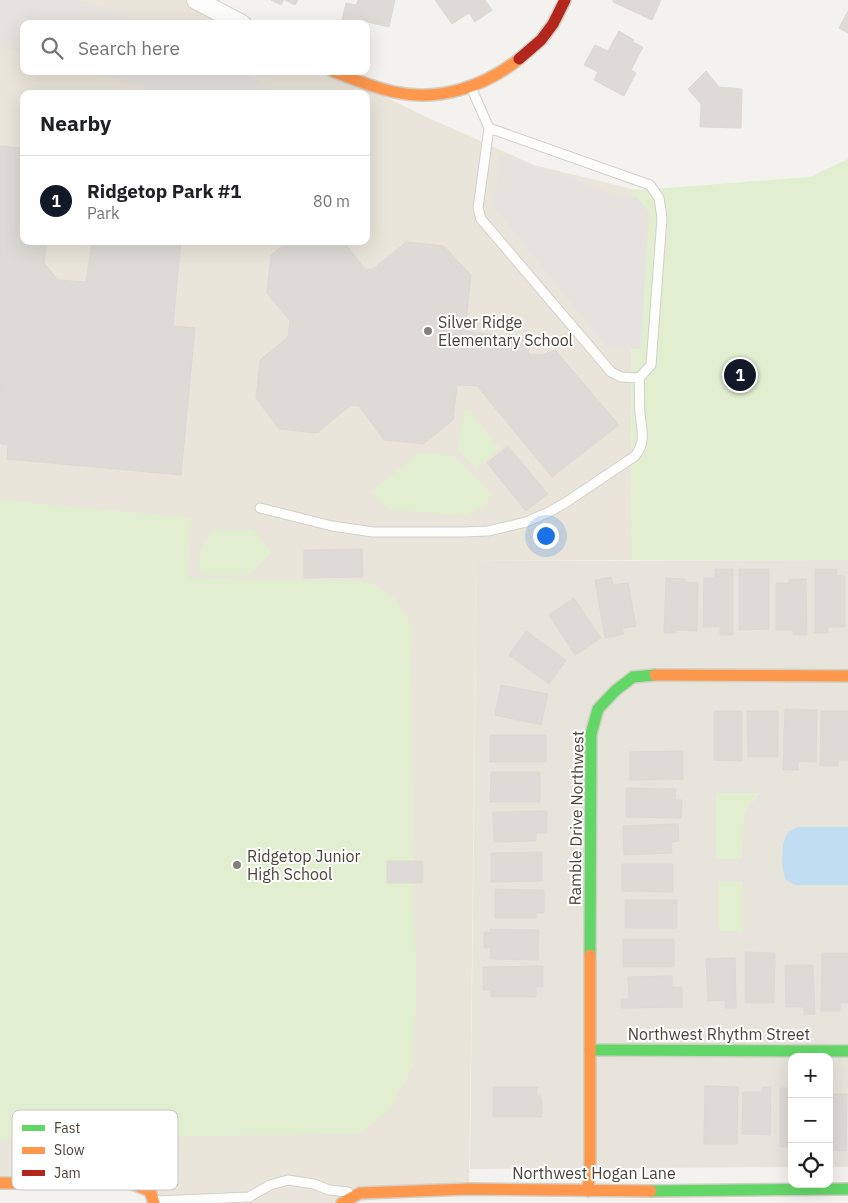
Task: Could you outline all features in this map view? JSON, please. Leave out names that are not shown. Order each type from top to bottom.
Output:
[{"type":"street","points":[[340,75],[357,84],[415,95],[439,95],[471,86],[504,71],[535,45],[553,23],[565,0]]},
{"type":"street","points":[[201,1],[235,20]]},
{"type":"street","name":"Ramble Drive Northwest","points":[[588,1191],[590,1161],[591,734],[598,709],[615,691],[633,677],[654,675],[848,676]]},
{"type":"street","name":"Northwest Rhythm Street","points":[[590,1050],[848,1051]]},
{"type":"street","name":"Northwest Hogan Lane","points":[[342,1203],[360,1193],[470,1189],[588,1191],[634,1194],[848,1189]]},
{"type":"street","points":[[148,1190],[150,1191],[153,1202]]},
{"type":"lane","points":[[471,86],[489,128],[478,208],[480,219],[611,372],[622,377],[639,378]]},
{"type":"lane","points":[[260,508],[332,526],[373,532],[488,531],[526,522],[565,504],[635,456],[640,449],[643,439],[639,378],[651,365],[662,218],[659,198],[650,185],[489,128]]},
{"type":"lane","points":[[153,1202],[249,1197],[270,1185],[288,1180],[314,1184],[329,1190],[360,1193]]},
{"type":"shaded area","name":"Ridgetop Junior High School","points":[[0,0],[196,0],[234,20],[20,20],[20,75],[339,75],[534,165],[632,189],[631,560],[477,561],[469,1189],[342,1203],[154,1203],[150,1191],[131,1190],[178,1190],[178,1110],[12,1110],[12,1184],[0,1183]]},
{"type":"shaded area","points":[[0,0],[78,0],[136,20],[20,20],[20,51],[0,48]]},
{"type":"shaded area","points":[[104,75],[249,75],[274,90],[149,90]]},
{"type":"shaded area","points":[[499,155],[561,174],[614,195],[637,197],[649,212],[641,349],[608,348],[494,207]]},
{"type":"shaded area","points":[[848,560],[848,1167],[833,1167],[833,1053],[788,1053],[788,1167],[470,1169],[477,561]]},
{"type":"green space","points":[[848,159],[848,560],[631,560],[632,189],[640,190],[810,177]]},
{"type":"green space","points":[[468,408],[500,449],[476,468],[458,450],[463,411]]},
{"type":"green space","points":[[419,453],[453,456],[491,493],[488,504],[466,515],[388,509],[371,492]]},
{"type":"green space","points":[[0,500],[191,518],[188,578],[369,582],[394,597],[413,628],[411,658],[416,987],[414,1065],[390,1109],[360,1133],[178,1137],[178,1110],[12,1110],[12,1140],[0,1140]]},
{"type":"green space","points":[[214,530],[253,530],[272,552],[249,575],[198,574],[200,550]]},
{"type":"green space","points":[[716,793],[760,793],[747,810],[744,818],[742,859],[716,859]]},
{"type":"green space","points":[[719,882],[743,882],[743,931],[719,931]]},
{"type":"water","points":[[798,827],[848,827],[848,885],[795,885],[785,879],[782,864],[783,844],[788,832]]},
{"type":"building","points":[[271,0],[284,0],[281,5]]},
{"type":"building","points":[[285,0],[298,0],[295,5]]},
{"type":"building","points":[[358,0],[395,0],[389,27],[370,23],[370,20],[342,20],[346,3],[356,5]]},
{"type":"building","points":[[435,0],[485,0],[492,10],[475,22],[469,13],[452,24]]},
{"type":"building","points":[[613,0],[661,0],[652,20],[613,2]]},
{"type":"building","points":[[848,11],[848,33],[839,28]]},
{"type":"building","points":[[619,31],[643,47],[631,70],[636,73],[624,96],[594,80],[598,72],[584,65],[595,45],[608,51]]},
{"type":"building","points":[[706,71],[719,87],[742,89],[741,128],[700,127],[701,104],[688,89]]},
{"type":"building","points":[[0,146],[20,148],[20,245],[46,245],[44,263],[58,280],[86,282],[91,245],[181,245],[173,326],[195,328],[181,475],[7,459],[8,445],[0,444]]},
{"type":"building","points":[[406,242],[444,246],[471,275],[465,331],[530,339],[528,354],[542,355],[555,350],[619,425],[552,477],[477,386],[457,385],[453,420],[423,444],[384,440],[359,406],[351,405],[317,433],[279,429],[256,398],[260,360],[288,337],[290,321],[267,293],[271,255],[283,245],[346,245],[365,269],[373,269]]},
{"type":"building","points":[[508,446],[548,494],[526,511],[487,463]]},
{"type":"building","points":[[362,549],[363,577],[304,578],[304,550]]},
{"type":"building","points":[[715,569],[733,569],[733,635],[720,635],[720,627],[703,627],[704,578],[715,578]]},
{"type":"building","points":[[739,569],[769,569],[769,629],[739,630]]},
{"type":"building","points":[[815,569],[837,569],[837,576],[845,576],[845,627],[828,627],[828,633],[815,633]]},
{"type":"building","points":[[611,577],[613,585],[628,583],[636,626],[622,628],[624,634],[605,638],[595,580]]},
{"type":"building","points":[[666,578],[685,579],[685,582],[698,583],[697,631],[676,630],[676,633],[664,633]]},
{"type":"building","points":[[789,579],[806,579],[807,635],[793,635],[793,630],[776,630],[776,583],[789,583]]},
{"type":"building","points":[[574,598],[601,638],[575,655],[549,615]]},
{"type":"building","points":[[526,631],[566,660],[549,684],[509,655]]},
{"type":"building","points":[[501,685],[548,694],[541,725],[495,715]]},
{"type":"building","points":[[785,709],[817,710],[816,762],[798,761],[798,770],[783,770]]},
{"type":"building","points":[[714,711],[742,711],[742,761],[714,760]]},
{"type":"building","points":[[747,711],[778,711],[778,757],[748,757]]},
{"type":"building","points":[[821,711],[848,711],[848,760],[838,760],[838,766],[820,766]]},
{"type":"building","points":[[490,735],[546,735],[546,762],[490,762]]},
{"type":"building","points":[[683,751],[683,779],[630,780],[630,752]]},
{"type":"building","points":[[491,772],[540,772],[540,802],[490,802]]},
{"type":"building","points":[[626,788],[676,789],[675,800],[682,800],[681,818],[626,817]]},
{"type":"building","points":[[547,811],[547,833],[536,833],[536,841],[494,842],[493,812]]},
{"type":"building","points":[[678,824],[679,841],[671,842],[672,853],[624,855],[623,826]]},
{"type":"building","points":[[542,852],[542,881],[491,882],[491,853]]},
{"type":"building","points":[[387,861],[423,861],[423,883],[387,883]]},
{"type":"building","points":[[622,864],[673,864],[673,892],[622,891]]},
{"type":"building","points":[[495,889],[544,890],[544,913],[536,913],[536,918],[495,918]]},
{"type":"building","points":[[625,900],[677,900],[677,928],[625,928]]},
{"type":"building","points":[[490,929],[539,930],[538,960],[490,959],[491,948],[484,948],[484,932],[490,932]]},
{"type":"building","points":[[623,939],[674,939],[674,967],[623,967]]},
{"type":"building","points":[[745,952],[775,953],[774,1003],[745,1003]]},
{"type":"building","points":[[822,953],[848,953],[848,1003],[840,1003],[840,1011],[821,1011]]},
{"type":"building","points":[[735,958],[736,1008],[725,1008],[725,1000],[708,1001],[706,959]]},
{"type":"building","points":[[785,965],[813,965],[815,1014],[804,1015],[804,1007],[786,1007]]},
{"type":"building","points":[[543,966],[543,987],[536,987],[536,997],[491,997],[491,990],[483,990],[483,967]]},
{"type":"building","points":[[672,976],[672,987],[682,987],[682,1007],[621,1008],[621,999],[629,999],[628,977]]},
{"type":"building","points":[[705,1086],[738,1087],[737,1144],[704,1144]]},
{"type":"building","points":[[493,1087],[537,1087],[537,1096],[541,1096],[542,1102],[542,1117],[493,1117]]},
{"type":"building","points":[[762,1087],[771,1087],[770,1135],[742,1134],[743,1092],[762,1092]]},
{"type":"building","points":[[780,1088],[788,1088],[788,1147],[780,1147]]},
{"type":"building","points":[[833,1094],[847,1094],[846,1151],[833,1150]]},
{"type":"traffic: fast","points":[[590,955],[591,734],[598,709],[615,691],[633,677],[655,675]]},
{"type":"traffic: fast","points":[[590,1050],[848,1051]]},
{"type":"traffic: fast","points":[[651,1191],[848,1189]]},
{"type":"traffic: slow","points":[[342,75],[394,92],[427,95],[460,90],[476,84],[505,69],[519,59]]},
{"type":"traffic: slow","points":[[655,675],[848,676]]},
{"type":"traffic: slow","points":[[588,1191],[590,1161],[590,955]]},
{"type":"traffic: slow","points":[[0,1183],[12,1183]]},
{"type":"traffic: slow","points":[[342,1203],[360,1193],[469,1189],[651,1191]]},
{"type":"traffic: slow","points":[[148,1190],[150,1191],[154,1203]]},
{"type":"traffic: jam","points":[[519,59],[541,40],[553,24],[565,0]]},
{"type":"place","name":"Silver Ridge Elementary School","points":[[428,331]]},
{"type":"place","name":"Ridgetop Park #1","points":[[740,375]]},
{"type":"place","name":"Ridgetop Junior High School","points":[[237,865]]}]
